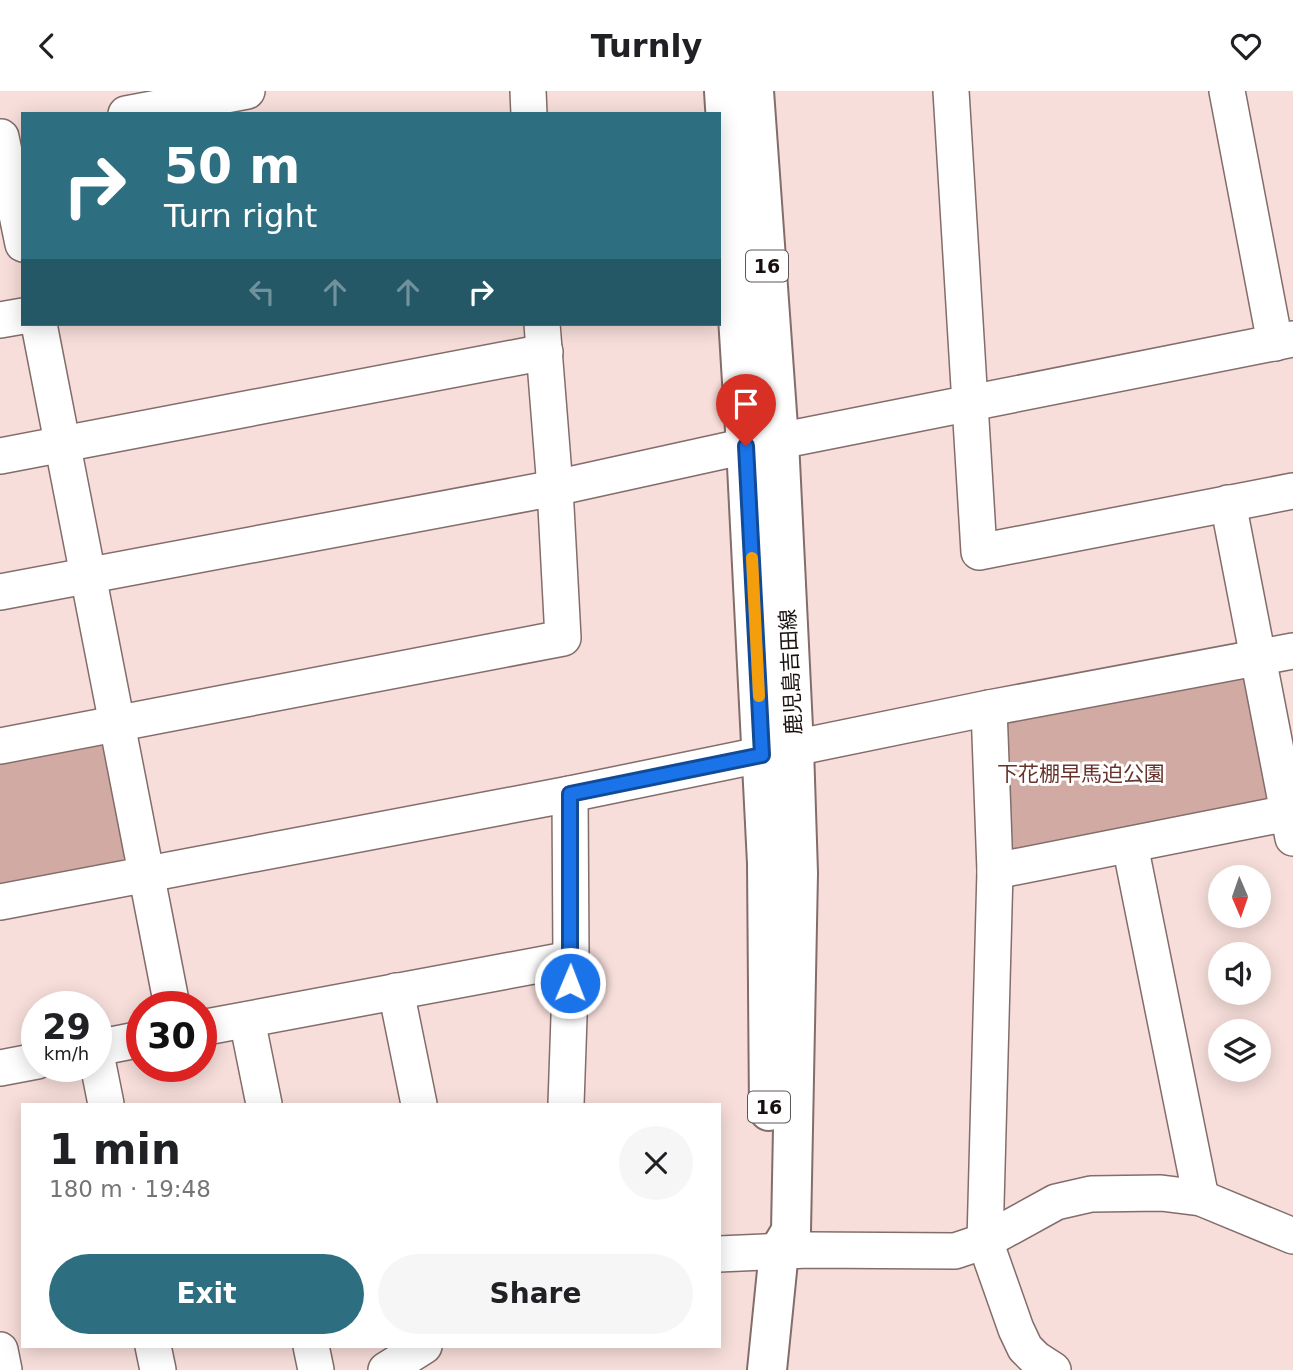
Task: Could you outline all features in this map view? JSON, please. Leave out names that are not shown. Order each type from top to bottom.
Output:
[{"type":"main road","name":"鹿児島吉田線","points":[[724,91],[763,444]]},
{"type":"main road","name":"鹿児島吉田線","points":[[754,91],[763,444],[778,752],[798,873],[791,1231],[779,1251],[767,1370]]},
{"type":"street","points":[[528,91],[529,112]]},
{"type":"street","points":[[951,91],[979,552],[1293,491]]},
{"type":"street","points":[[0,592],[555,488],[971,401],[1284,341],[1227,91]]},
{"type":"street","points":[[136,112],[237,92]]},
{"type":"street","points":[[8,136],[21,230]]},
{"type":"street","points":[[0,320],[21,316]]},
{"type":"street","points":[[39,326],[169,991]]},
{"type":"street","points":[[0,456],[543,338],[563,638],[0,746]]},
{"type":"street","points":[[995,871],[1130,845],[1291,821],[1228,503]]},
{"type":"street","points":[[0,902],[570,794],[989,708],[1293,651]]},
{"type":"street","points":[[989,708],[995,871],[985,1241],[1016,1329],[1026,1348],[1036,1359],[1053,1370]]},
{"type":"street","points":[[566,1103],[571,959],[570,794]]},
{"type":"street","points":[[1130,845],[1201,1198]]},
{"type":"street","points":[[217,1025],[571,959]]},
{"type":"street","points":[[396,991],[419,1103]]},
{"type":"street","points":[[247,1020],[264,1103]]},
{"type":"street","points":[[0,1068],[21,1064]]},
{"type":"street","points":[[102,1082],[106,1103]]},
{"type":"street","points":[[721,1254],[779,1251],[955,1251],[985,1241],[1056,1202],[1091,1194],[1161,1193],[1201,1198],[1293,1235]]},
{"type":"street","points":[[153,1348],[158,1370]]},
{"type":"street","points":[[311,1348],[316,1370]]},
{"type":"street","points":[[386,1370],[421,1348]]},
{"type":"street","points":[[0,1350],[4,1370]]},
{"type":"green space","name":"下花棚早馬迫公園","points":[[1239,677],[1250,684],[1269,805],[1016,854],[1007,848],[1005,733],[1010,720]]},
{"type":"green space","points":[[96,740],[108,750],[128,851],[122,861],[0,884],[0,759]]},
{"type":"slow traffic","points":[[752,558],[759,696]]},
{"type":"route","points":[[570,983],[570,794],[762,755],[746,446]]}]
